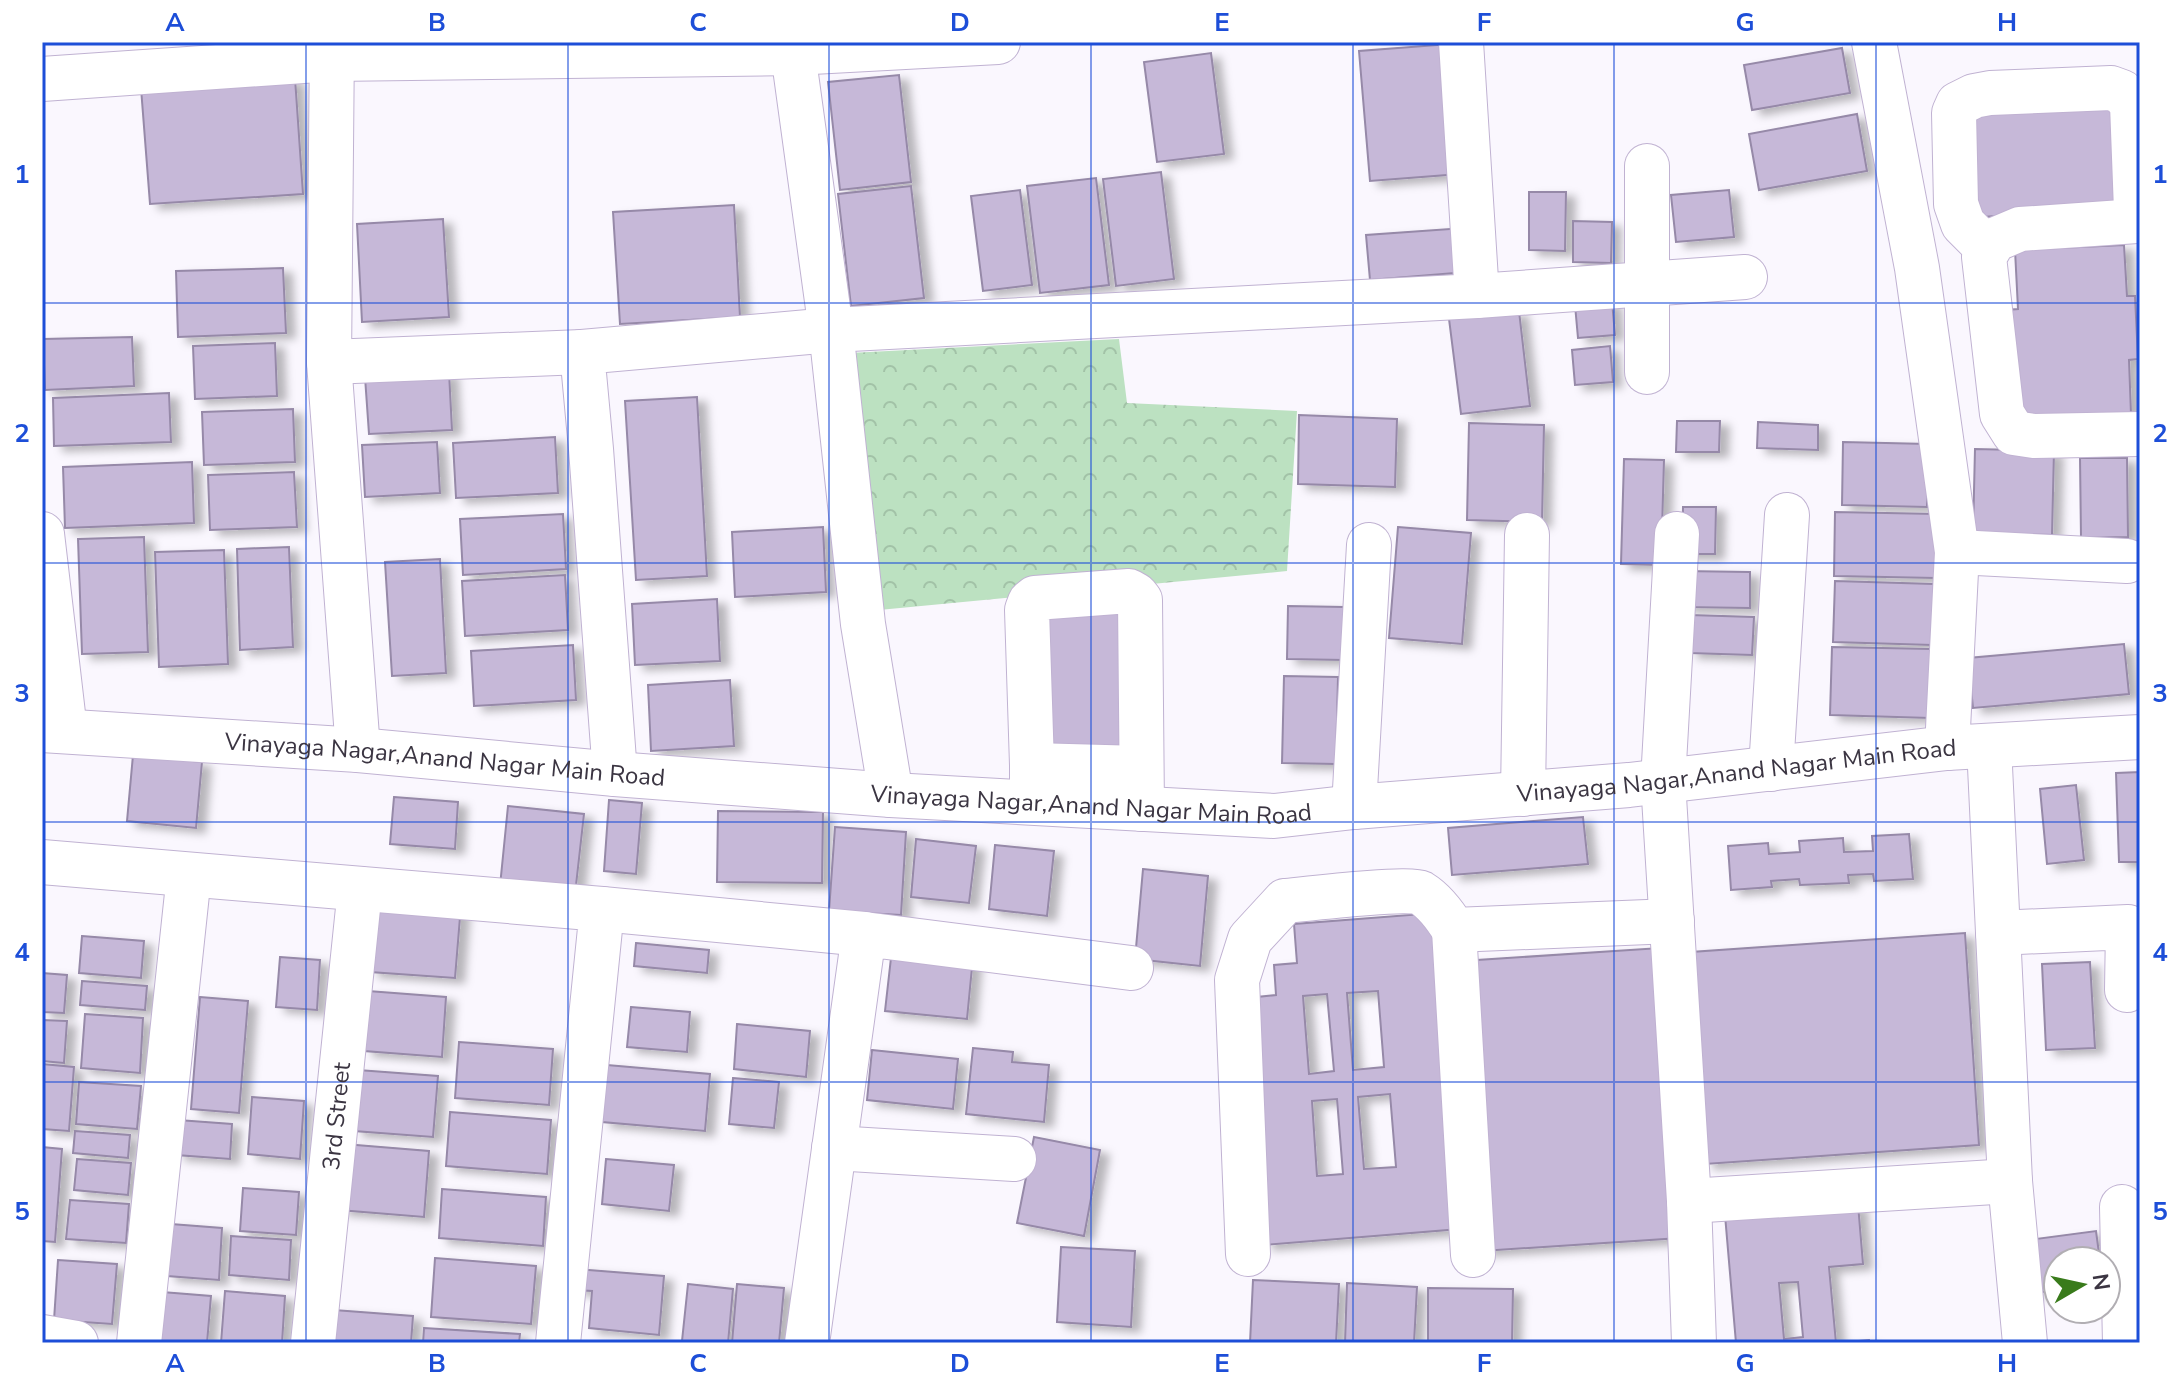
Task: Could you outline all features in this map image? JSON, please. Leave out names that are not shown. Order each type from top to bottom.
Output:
[{"type":"street","points":[[42,79],[332,51],[793,53],[998,42]]},
{"type":"street","points":[[1461,42],[1477,296]]},
{"type":"street","points":[[1874,42],[1917,268],[1957,552],[1968,747],[1998,933],[2010,1181],[2025,1343]]},
{"type":"street","points":[[332,51],[329,362],[358,750]]},
{"type":"street","points":[[793,53],[831,330],[863,624],[891,795]]},
{"type":"street","points":[[1988,249],[1963,224],[1956,204],[1954,113],[1958,104],[1974,96],[2010,92],[2111,88],[2122,92],[2132,104],[2138,223],[2020,229],[1994,240],[1984,257],[2002,414],[2014,433],[2034,436],[2140,434]]},
{"type":"street","points":[[1647,166],[1647,372]]},
{"type":"street","points":[[329,362],[582,352],[831,330],[1477,296],[1745,277]]},
{"type":"street","points":[[582,352],[615,774]]},
{"type":"street","points":[[1771,769],[1787,515]]},
{"type":"street","points":[[42,534],[53,731]]},
{"type":"street","points":[[1677,534],[1663,781],[1689,1201],[1694,1343]]},
{"type":"street","points":[[1523,794],[1527,535]]},
{"type":"street","points":[[1354,807],[1369,545]]},
{"type":"street","points":[[1957,552],[2127,561]]},
{"type":"street","points":[[1032,784],[1027,610],[1030,602],[1035,598],[1129,591],[1140,600],[1142,788]]},
{"type":"street","name":"Vinayaga Nagar,Anand Nagar Main Road","points":[[53,731],[358,750],[891,795],[1032,784],[1142,788],[1274,816],[1663,781],[1968,747],[2140,737]]},
{"type":"street","points":[[42,862],[864,934],[1131,968]]},
{"type":"street","points":[[139,1343],[189,875]]},
{"type":"street","name":"3rd Street","points":[[313,1343],[360,889]]},
{"type":"street","points":[[1248,1254],[1237,980],[1250,939],[1285,901],[1399,891],[1419,892],[1454,930],[1473,1255]]},
{"type":"street","points":[[558,1343],[602,909]]},
{"type":"street","points":[[1454,930],[1672,921]]},
{"type":"street","points":[[1998,933],[2128,927],[2127,990]]},
{"type":"street","points":[[807,1343],[864,934]]},
{"type":"street","points":[[834,1148],[1014,1159]]},
{"type":"street","points":[[1689,1201],[2010,1181]]},
{"type":"street","points":[[2122,1207],[2125,1343]]},
{"type":"street","points":[[42,1337],[76,1343]]},
{"type":"green space","points":[[1119,339],[1127,403],[1297,411],[1287,571],[879,610],[850,353]]},
{"type":"building","points":[[1450,44],[1460,174],[1370,181],[1359,51]]},
{"type":"building","points":[[1842,48],[1850,93],[1752,110],[1744,65]]},
{"type":"building","points":[[1211,53],[1224,154],[1157,162],[1144,62]]},
{"type":"building","points":[[899,75],[911,182],[840,190],[828,82]]},
{"type":"building","points":[[295,78],[303,194],[150,204],[141,88]]},
{"type":"building","points":[[2123,96],[2131,207],[1967,218],[1960,107]]},
{"type":"building","points":[[1857,114],[1867,171],[1759,190],[1749,134]]},
{"type":"building","points":[[1161,172],[1174,279],[1116,286],[1103,179]]},
{"type":"building","points":[[1096,178],[1109,285],[1040,293],[1027,186]]},
{"type":"building","points":[[911,186],[924,298],[851,306],[838,194]]},
{"type":"building","points":[[1020,190],[1032,285],[983,291],[971,196]]},
{"type":"building","points":[[1729,190],[1734,237],[1676,242],[1671,195]]},
{"type":"building","points":[[1529,192],[1566,192],[1565,251],[1529,250]]},
{"type":"building","points":[[734,205],[740,317],[620,324],[613,212]]},
{"type":"building","points":[[443,219],[449,317],[362,322],[357,224]]},
{"type":"building","points":[[1573,221],[1612,222],[1611,263],[1573,262]]},
{"type":"building","points":[[1464,228],[1467,272],[1370,280],[1366,235]]},
{"type":"building","points":[[2124,245],[2127,296],[2135,296],[2138,359],[2129,360],[2131,414],[2021,419],[2006,310],[2018,309],[2015,250]]},
{"type":"building","points":[[283,268],[286,333],[178,337],[176,271]]},
{"type":"building","points":[[1612,301],[1615,335],[1578,338],[1575,305]]},
{"type":"building","points":[[1519,311],[1530,406],[1461,414],[1449,319]]},
{"type":"building","points":[[132,337],[134,386],[45,390],[43,339]]},
{"type":"building","points":[[275,343],[277,396],[195,399],[193,346]]},
{"type":"building","points":[[1610,346],[1613,382],[1575,385],[1572,350]]},
{"type":"building","points":[[449,372],[452,430],[369,434],[365,377]]},
{"type":"building","points":[[169,393],[171,442],[54,446],[53,398]]},
{"type":"building","points":[[697,397],[707,576],[636,580],[625,401]]},
{"type":"building","points":[[293,409],[295,462],[204,465],[202,412]]},
{"type":"building","points":[[1299,415],[1397,419],[1395,487],[1298,484]]},
{"type":"building","points":[[1677,421],[1720,421],[1719,452],[1676,452]]},
{"type":"building","points":[[1758,422],[1818,425],[1818,450],[1757,448]]},
{"type":"building","points":[[1469,423],[1544,425],[1542,522],[1467,520]]},
{"type":"building","points":[[555,437],[558,493],[456,498],[453,443]]},
{"type":"building","points":[[437,442],[440,493],[365,497],[362,445]]},
{"type":"building","points":[[1843,442],[1928,444],[1927,507],[1842,505]]},
{"type":"building","points":[[1975,449],[2054,451],[2052,535],[1973,533]]},
{"type":"building","points":[[2080,458],[2127,458],[2128,537],[2081,538]]},
{"type":"building","points":[[1624,459],[1664,460],[1661,565],[1621,564]]},
{"type":"building","points":[[192,462],[194,523],[65,528],[63,467]]},
{"type":"building","points":[[294,472],[297,527],[210,530],[208,475]]},
{"type":"building","points":[[1683,507],[1716,507],[1715,554],[1682,554]]},
{"type":"building","points":[[1835,512],[1937,514],[1936,578],[1834,576]]},
{"type":"building","points":[[563,514],[566,569],[463,575],[460,519]]},
{"type":"building","points":[[823,527],[826,592],[735,597],[732,532]]},
{"type":"building","points":[[1398,527],[1471,533],[1462,644],[1389,638]]},
{"type":"building","points":[[144,537],[148,652],[82,654],[78,539]]},
{"type":"building","points":[[289,547],[293,647],[240,650],[237,549]]},
{"type":"building","points":[[224,550],[228,664],[159,667],[155,552]]},
{"type":"building","points":[[440,559],[446,673],[392,676],[385,562]]},
{"type":"building","points":[[1682,571],[1750,572],[1750,608],[1682,607]]},
{"type":"building","points":[[565,575],[568,630],[465,636],[462,581]]},
{"type":"building","points":[[1835,581],[1934,584],[1932,645],[1833,642]]},
{"type":"building","points":[[717,599],[720,661],[635,665],[632,604]]},
{"type":"building","points":[[1124,605],[1127,747],[1036,749],[1033,607]]},
{"type":"building","points":[[1288,606],[1345,607],[1344,660],[1287,659]]},
{"type":"building","points":[[1690,615],[1754,617],[1752,655],[1689,653]]},
{"type":"building","points":[[2124,644],[2129,694],[1973,708],[1968,658]]},
{"type":"building","points":[[573,645],[576,700],[474,706],[471,651]]},
{"type":"building","points":[[1832,647],[1932,649],[1930,718],[1830,715]]},
{"type":"building","points":[[1284,676],[1338,677],[1336,764],[1282,763]]},
{"type":"building","points":[[730,680],[734,746],[651,751],[648,685]]},
{"type":"building","points":[[133,755],[202,762],[196,828],[127,821]]},
{"type":"building","points":[[2140,772],[2140,862],[2119,862],[2116,773]]},
{"type":"building","points":[[2076,785],[2084,860],[2047,864],[2040,789]]},
{"type":"building","points":[[394,797],[458,802],[455,849],[390,844]]},
{"type":"building","points":[[609,800],[642,803],[636,874],[604,871]]},
{"type":"building","points":[[508,806],[584,814],[575,894],[500,886]]},
{"type":"building","points":[[718,811],[823,812],[822,883],[717,882]]},
{"type":"building","points":[[1583,817],[1588,864],[1452,875],[1448,828]]},
{"type":"building","points":[[835,827],[906,832],[901,915],[829,911]]},
{"type":"building","points":[[1909,834],[1913,879],[1874,881],[1873,874],[1848,875],[1849,883],[1800,885],[1799,879],[1771,881],[1772,887],[1731,890],[1728,846],[1768,843],[1769,854],[1800,852],[1799,841],[1843,838],[1844,852],[1873,851],[1872,836]]},
{"type":"building","points":[[916,839],[976,846],[969,903],[911,897]]},
{"type":"building","points":[[995,845],[1054,851],[1047,916],[989,909]]},
{"type":"building","points":[[1143,869],[1208,876],[1200,966],[1135,959]]},
{"type":"building","points":[[375,899],[461,905],[455,978],[370,972]]},
{"type":"building","points":[[1435,913],[1460,1229],[1264,1245],[1257,997],[1276,995],[1274,965],[1297,963],[1294,924]],"holes":[[[1378,991],[1384,1067],[1353,1070],[1347,993]],[[1327,994],[1334,1071],[1309,1074],[1303,996]],[[1390,1094],[1396,1167],[1364,1169],[1358,1097]],[[1337,1099],[1343,1174],[1317,1176],[1312,1101]]]},
{"type":"building","points":[[1965,933],[1979,1145],[1705,1164],[1691,952]]},
{"type":"building","points":[[82,936],[144,941],[141,978],[79,973]]},
{"type":"building","points":[[636,943],[709,950],[707,973],[634,966]]},
{"type":"building","points":[[1660,948],[1680,1238],[1482,1251],[1462,961]]},
{"type":"building","points":[[892,949],[973,957],[967,1019],[885,1011]]},
{"type":"building","points":[[280,957],[320,960],[317,1010],[276,1007]]},
{"type":"building","points":[[2090,962],[2095,1048],[2046,1050],[2042,964]]},
{"type":"building","points":[[42,973],[67,975],[64,1013],[42,1012]]},
{"type":"building","points":[[82,981],[147,986],[145,1010],[80,1005]]},
{"type":"building","points":[[368,991],[446,997],[442,1057],[364,1051]]},
{"type":"building","points":[[200,997],[248,1001],[239,1113],[191,1109]]},
{"type":"building","points":[[631,1007],[690,1012],[687,1052],[627,1047]]},
{"type":"building","points":[[85,1014],[143,1018],[140,1073],[81,1068]]},
{"type":"building","points":[[42,1020],[67,1021],[64,1063],[42,1061]]},
{"type":"building","points":[[737,1024],[810,1031],[806,1077],[734,1069]]},
{"type":"building","points":[[459,1042],[553,1049],[549,1105],[455,1098]]},
{"type":"building","points":[[973,1048],[1013,1052],[1012,1062],[1049,1065],[1044,1122],[966,1114]]},
{"type":"building","points":[[872,1050],[958,1059],[953,1109],[867,1100]]},
{"type":"building","points":[[42,1064],[74,1067],[69,1131],[42,1129]]},
{"type":"building","points":[[607,1065],[710,1074],[705,1131],[602,1122]]},
{"type":"building","points":[[358,1070],[438,1076],[433,1137],[354,1131]]},
{"type":"building","points":[[733,1078],[779,1082],[774,1128],[729,1124]]},
{"type":"building","points":[[79,1082],[141,1086],[137,1129],[76,1124]]},
{"type":"building","points":[[252,1097],[304,1101],[300,1159],[248,1154]]},
{"type":"building","points":[[450,1112],[551,1120],[547,1174],[446,1166]]},
{"type":"building","points":[[178,1120],[232,1124],[230,1159],[176,1155]]},
{"type":"building","points":[[75,1131],[130,1135],[128,1158],[73,1153]]},
{"type":"building","points":[[1034,1137],[1100,1150],[1084,1236],[1017,1223]]},
{"type":"building","points":[[344,1144],[429,1151],[424,1217],[339,1210]]},
{"type":"building","points":[[42,1147],[62,1149],[55,1242],[42,1241]]},
{"type":"building","points":[[77,1159],[131,1163],[128,1195],[74,1190]]},
{"type":"building","points":[[606,1159],[674,1165],[669,1211],[602,1204]]},
{"type":"building","points":[[243,1188],[299,1192],[296,1235],[240,1231]]},
{"type":"building","points":[[442,1189],[546,1197],[543,1246],[439,1238]]},
{"type":"building","points":[[70,1200],[129,1204],[126,1243],[66,1239]]},
{"type":"building","points":[[1858,1204],[1863,1264],[1829,1267],[1836,1343],[1736,1343],[1725,1215]],"holes":[[[1798,1282],[1803,1337],[1784,1339],[1779,1283]]]},
{"type":"building","points":[[171,1224],[222,1228],[219,1280],[167,1276]]},
{"type":"building","points":[[2096,1231],[2098,1245],[2042,1245],[2042,1292],[2036,1293],[2028,1240]]},
{"type":"building","points":[[231,1236],[291,1240],[289,1280],[229,1275]]},
{"type":"building","points":[[1061,1247],[1135,1251],[1131,1327],[1057,1322]]},
{"type":"building","points":[[435,1258],[536,1266],[531,1324],[431,1317]]},
{"type":"building","points":[[58,1260],[117,1264],[112,1324],[54,1320]]},
{"type":"building","points":[[576,1269],[664,1276],[659,1335],[589,1328],[592,1291],[574,1290]]},
{"type":"building","points":[[1253,1280],[1339,1284],[1336,1343],[1250,1343]]},
{"type":"building","points":[[1347,1283],[1417,1287],[1414,1343],[1345,1343]]},
{"type":"building","points":[[688,1284],[733,1289],[728,1343],[682,1341]]},
{"type":"building","points":[[737,1284],[784,1288],[779,1343],[732,1343]]},
{"type":"building","points":[[1428,1288],[1513,1289],[1512,1343],[1428,1343]]},
{"type":"building","points":[[225,1291],[285,1296],[282,1343],[221,1343]]},
{"type":"building","points":[[162,1292],[211,1296],[207,1343],[158,1343]]},
{"type":"building","points":[[334,1310],[413,1316],[411,1343],[331,1343]]},
{"type":"building","points":[[424,1328],[520,1334],[519,1343],[423,1343]]},
{"type":"building","points":[[1869,1340],[1870,1343],[1836,1343]]}]
